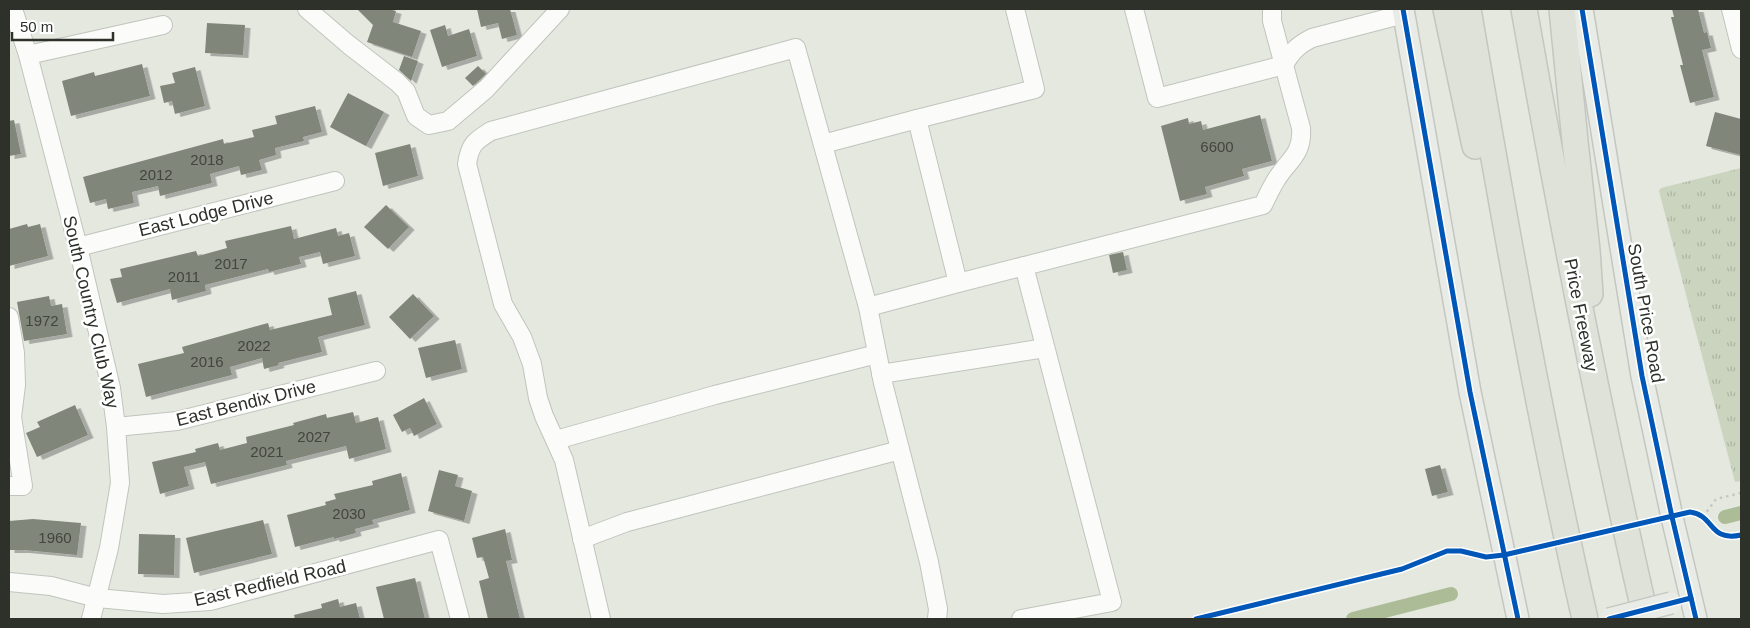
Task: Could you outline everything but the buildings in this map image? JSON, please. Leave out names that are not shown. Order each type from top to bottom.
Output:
[{"type":"highway","points":[[1446,9],[1483,188],[1531,368]]},
{"type":"highway","points":[[1468,9],[1531,368],[1585,619]]},
{"type":"highway","name":"Price Freeway","points":[[1524,9],[1548,146],[1618,499],[1646,619]]},
{"type":"highway","points":[[1562,9],[1588,250],[1597,392]]},
{"type":"main road","name":"South Price Road","points":[[1582,9],[1642,376],[1672,517],[1681,601],[1696,619]]},
{"type":"main road","points":[[1403,11],[1470,392],[1518,619]]},
{"type":"main road","points":[[1608,619],[1681,601]]},
{"type":"street","name":"South Country Club Way","points":[[13,9],[28,55],[78,247],[111,388],[116,427],[120,483],[109,548],[91,619]]},
{"type":"street","points":[[307,9],[406,90],[416,116],[429,125],[448,121],[486,89],[560,9]]},
{"type":"street","points":[[823,144],[1035,89],[1015,9]]},
{"type":"street","points":[[1134,9],[1157,98],[1284,65]]},
{"type":"street","points":[[868,307],[1263,205],[1276,178],[1299,150],[1302,138],[1301,128],[1272,21],[1272,9]]},
{"type":"street","points":[[1731,9],[1741,49]]},
{"type":"street","points":[[1284,65],[1289,54],[1298,45],[1312,38],[1403,11]]},
{"type":"street","points":[[28,55],[163,24]]},
{"type":"street","points":[[601,619],[564,460],[544,416],[538,398],[532,364],[522,337],[501,295],[467,164],[469,150],[476,140],[492,131],[796,48],[868,307],[881,374],[928,562],[938,609],[937,619]]},
{"type":"street","points":[[917,119],[958,283]]},
{"type":"street","name":"East Lodge Drive","points":[[78,247],[335,182]]},
{"type":"street","points":[[1021,619],[1112,602],[1024,266]]},
{"type":"street","points":[[9,317],[15,352],[12,417],[23,486],[9,486]]},
{"type":"street","points":[[881,374],[1045,348]]},
{"type":"street","points":[[556,440],[877,354]]},
{"type":"street","name":"East Bendix Drive","points":[[116,427],[177,421],[376,371]]},
{"type":"street","points":[[582,539],[627,522],[900,450]]},
{"type":"street","name":"East Redfield Road","points":[[9,582],[51,586],[97,598],[163,604],[210,601],[439,540],[460,619]]},
{"type":"path","points":[[1672,517],[1690,512],[1697,513],[1705,519],[1716,499],[1741,493]]},
{"type":"green space","points":[[1741,168],[1741,481],[1735,482],[1659,191],[1661,188]]},
{"type":"waterway","points":[[1725,517],[1741,513]]},
{"type":"waterway","points":[[1353,619],[1451,594]]},
{"type":"cycle path","points":[[1403,9],[1470,392],[1518,619]]},
{"type":"cycle path","points":[[1582,9],[1642,376],[1696,619]]},
{"type":"cycle path","points":[[1196,619],[1402,569],[1447,551],[1461,551],[1486,557],[1504,555],[1690,512],[1704,518],[1717,532],[1723,535],[1741,535]]},
{"type":"cycle path","points":[[1609,619],[1691,598]]}]
